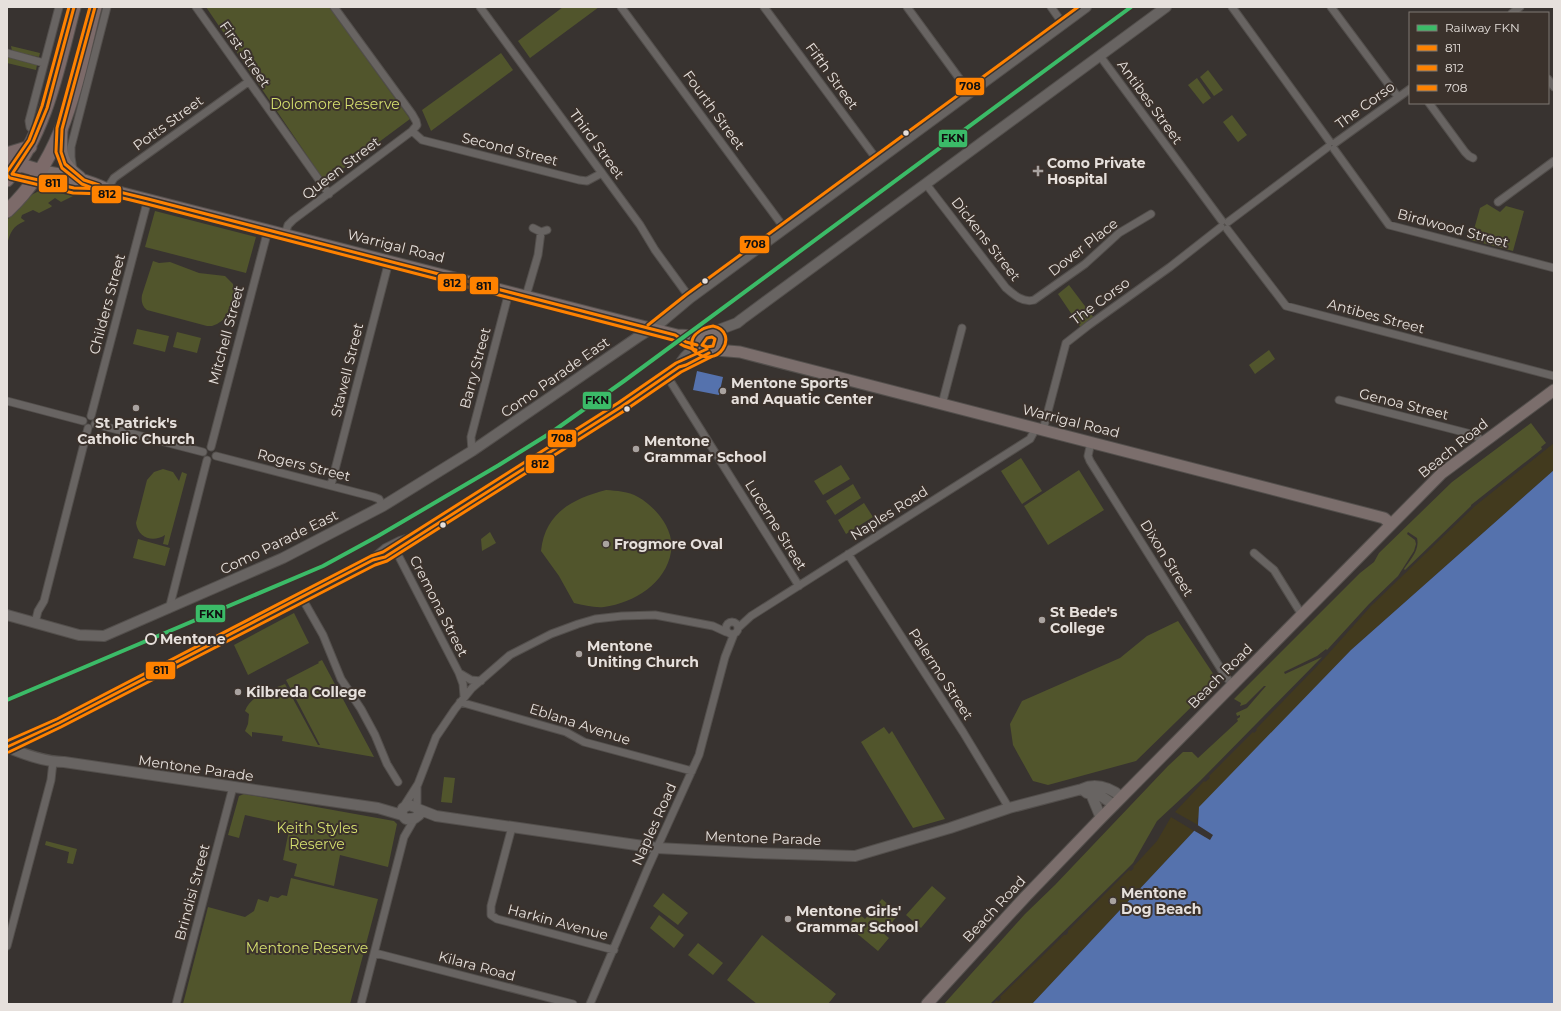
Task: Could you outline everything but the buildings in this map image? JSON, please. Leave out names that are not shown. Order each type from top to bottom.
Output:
[{"type":"highway","points":[[10,171],[30,147],[47,108],[74,7]]},
{"type":"highway","points":[[7,211],[38,175],[62,129],[95,7]]},
{"type":"highway","points":[[7,154],[30,147]]},
{"type":"highway","name":"Warrigal Road","points":[[10,171],[38,175]]},
{"type":"main road","points":[[62,129],[62,158],[66,165],[80,177]]},
{"type":"main road","name":"Warrigal Road","points":[[38,175],[80,177],[107,189]]},
{"type":"main road","name":"Warrigal Road","points":[[38,175],[74,188],[107,189],[148,199],[651,329],[677,336],[686,342],[698,343]]},
{"type":"main road","points":[[704,333],[718,336],[720,344],[712,351],[702,351],[698,343],[704,333]]},
{"type":"main road","name":"Warrigal Road","points":[[718,336],[730,343],[740,352]]},
{"type":"main road","name":"Warrigal Road","points":[[712,351],[740,352],[1384,518],[1391,524]]},
{"type":"main road","name":"Beach Road","points":[[927,1004],[1101,818],[1442,473],[1554,390]]},
{"type":"street","points":[[36,134],[30,127],[29,121],[59,7]]},
{"type":"street","points":[[80,177],[71,161],[71,147],[107,7]]},
{"type":"street","name":"First Street","points":[[196,7],[329,194]]},
{"type":"street","name":"Second Street","points":[[334,7],[412,114],[416,121],[415,128],[422,140],[587,182],[602,173]]},
{"type":"street","name":"Third Street","points":[[480,7],[640,225],[655,250],[690,298]]},
{"type":"street","name":"Fourth Street","points":[[621,7],[785,229]]},
{"type":"street","name":"Fifth Street","points":[[764,7],[878,161]]},
{"type":"street","points":[[907,7],[970,93]]},
{"type":"street","points":[[1051,7],[1063,24]]},
{"type":"street","name":"Como Parade East","points":[[35,623],[80,635],[104,636],[283,558],[383,506],[472,451],[659,324],[690,298],[1086,7]]},
{"type":"street","points":[[718,336],[1166,7]]},
{"type":"street","name":"Birdwood Street","points":[[1232,7],[1389,225],[1554,268]]},
{"type":"street","points":[[1331,7],[1398,97]]},
{"type":"street","points":[[7,53],[44,63]]},
{"type":"street","points":[[83,55],[89,80]]},
{"type":"street","name":"Antibes Street","points":[[1100,56],[1286,306],[1554,376]]},
{"type":"street","name":"Potts Street","points":[[107,189],[113,178],[248,82]]},
{"type":"street","name":"The Corso","points":[[1039,429],[1066,343],[1332,145],[1409,90]]},
{"type":"street","points":[[1430,104],[1465,152],[1473,158]]},
{"type":"street","name":"Queen Street","points":[[285,234],[290,222],[415,128]]},
{"type":"street","points":[[1498,202],[1554,161]]},
{"type":"street","name":"Dickens Street","points":[[926,184],[1006,288],[1017,296],[1029,301],[1051,287]]},
{"type":"street","name":"Childers Street","points":[[91,416],[148,199]]},
{"type":"street","name":"Dover Place","points":[[1051,287],[1085,264],[1119,233],[1151,214]]},
{"type":"street","points":[[526,296],[544,231],[533,228]]},
{"type":"street","name":"Mitchell Street","points":[[211,447],[268,230]]},
{"type":"street","name":"Stawell Street","points":[[331,485],[389,261]]},
{"type":"street","name":"Barry Street","points":[[472,451],[471,437],[509,292]]},
{"type":"street","points":[[942,404],[962,328]]},
{"type":"street","points":[[679,367],[681,362],[698,343]]},
{"type":"street","points":[[373,560],[385,557],[396,551],[413,538],[525,469],[621,407],[679,367],[686,365],[712,351]]},
{"type":"street","name":"Lucerne Street","points":[[667,376],[798,586]]},
{"type":"street","name":"Genoa Street","points":[[1338,400],[1475,435],[1483,442]]},
{"type":"street","points":[[7,401],[83,421],[84,425],[88,428]]},
{"type":"street","points":[[83,421],[87,416],[91,416],[94,418],[95,424]]},
{"type":"street","points":[[95,424],[204,452]]},
{"type":"street","points":[[88,428],[93,427],[95,424]]},
{"type":"street","points":[[7,615],[35,623],[38,610],[44,601],[88,428]]},
{"type":"street","name":"Naples Road","points":[[590,1004],[657,848],[700,754],[731,629],[1030,439],[1039,429]]},
{"type":"street","name":"Dixon Street","points":[[1091,442],[1088,456],[1090,461],[1226,677],[1233,685]]},
{"type":"street","points":[[204,452],[205,449],[211,447],[214,449],[216,456],[211,460],[207,460]]},
{"type":"street","points":[[168,609],[207,460],[204,457],[204,452]]},
{"type":"street","name":"Rogers Street","points":[[216,456],[374,496],[379,499],[383,506]]},
{"type":"street","points":[[7,747],[59,724],[221,638],[302,598],[373,560],[386,549],[400,542],[413,538]]},
{"type":"street","name":"Cremona Street","points":[[396,551],[459,673],[463,684],[462,699]]},
{"type":"street","points":[[1254,553],[1274,570],[1302,615]]},
{"type":"street","name":"Palermo Street","points":[[848,554],[963,732],[1009,808]]},
{"type":"street","points":[[302,598],[323,634],[341,679],[375,735],[387,764],[398,782]]},
{"type":"street","points":[[404,837],[403,811],[418,784],[436,737],[462,699],[510,655],[551,634],[594,619],[655,615],[731,629]]},
{"type":"street","name":"Cremona Street","points":[[459,673],[470,680],[481,681]]},
{"type":"street","name":"Eblana Avenue","points":[[462,699],[566,732],[584,742],[692,771]]},
{"type":"street","name":"Mentone Parade","points":[[7,747],[23,754],[56,762],[383,809],[403,811],[411,805],[417,813],[657,848],[755,853],[855,856],[950,828],[1009,808],[1087,791],[1089,786],[1100,786],[1114,791],[1122,797]]},
{"type":"street","points":[[7,946],[56,762]]},
{"type":"street","points":[[361,1004],[404,837],[417,813],[418,784]]},
{"type":"street","name":"Brindisi Street","points":[[176,1004],[233,787]]},
{"type":"street","points":[[1087,791],[1103,797],[1114,805]]},
{"type":"street","points":[[1087,791],[1101,818]]},
{"type":"street","name":"Harkin Avenue","points":[[512,827],[491,906],[491,915],[497,919],[614,950]]},
{"type":"street","name":"Kilara Road","points":[[374,953],[573,1004]]},
{"type":"green space","name":"Dolomore Reserve","points":[[206,7],[329,7],[410,119],[325,182]]},
{"type":"green space","points":[[563,7],[599,7],[530,58],[518,41]]},
{"type":"green space","points":[[11,46],[40,53],[39,57],[12,51]]},
{"type":"green space","points":[[501,53],[513,70],[431,131],[422,110]]},
{"type":"green space","points":[[7,57],[37,65],[36,70],[7,63]]},
{"type":"green space","points":[[1208,70],[1223,90],[1214,96],[1200,77]]},
{"type":"green space","points":[[1197,78],[1211,98],[1203,104],[1188,85]]},
{"type":"green space","points":[[1232,115],[1247,135],[1238,142],[1223,122]]},
{"type":"green space","points":[[45,188],[77,194],[61,202],[55,198],[48,203],[52,206],[51,207],[39,213],[33,210],[22,215],[21,218],[25,221],[13,230],[9,236],[7,245],[7,220],[33,194]]},
{"type":"green space","points":[[1487,204],[1500,212],[1506,206],[1524,211],[1513,251],[1471,240],[1480,208]]},
{"type":"green space","points":[[155,211],[256,237],[246,273],[145,247]]},
{"type":"green space","points":[[153,261],[159,263],[170,262],[199,273],[225,276],[233,284],[234,294],[226,318],[217,324],[207,326],[147,310],[143,305],[142,295]]},
{"type":"green space","points":[[1069,285],[1094,318],[1081,328],[1058,294]]},
{"type":"green space","points":[[137,329],[169,336],[165,352],[133,344]]},
{"type":"green space","points":[[177,332],[201,338],[197,353],[173,347]]},
{"type":"green space","points":[[1269,350],[1275,359],[1255,374],[1249,365]]},
{"type":"green space","points":[[1531,423],[1546,443],[1541,447],[1542,449],[1471,505],[1405,570],[1404,569],[1416,551],[1418,542],[1417,538],[1408,532],[1407,534],[1415,540],[1416,544],[1414,551],[1398,576],[1369,604],[1327,650],[1326,649],[1317,656],[1284,672],[1285,674],[1322,657],[1200,781],[1157,821],[1133,863],[1122,874],[990,1004],[944,1004],[1025,914],[1055,885],[1168,766],[1183,752],[1192,752],[1198,758],[1238,721],[1237,719],[1240,715],[1237,716],[1236,713],[1247,708],[1266,686],[1264,686],[1246,704],[1240,706],[1241,703],[1234,699],[1360,573],[1374,562],[1379,553],[1452,482]]},
{"type":"green space","points":[[1021,458],[1042,491],[1022,504],[1001,471]]},
{"type":"green space","points":[[841,465],[850,479],[823,495],[814,481]]},
{"type":"green space","points":[[163,469],[173,472],[179,481],[182,472],[187,474],[168,545],[163,544],[165,535],[156,539],[147,538],[137,528],[136,523],[147,480],[154,472]]},
{"type":"green space","points":[[1079,470],[1104,510],[1048,545],[1024,506]]},
{"type":"green space","points":[[853,484],[861,498],[835,515],[826,501]]},
{"type":"green space","name":"Frogmore Oval","points":[[606,490],[622,492],[638,497],[645,501],[663,520],[670,536],[671,544],[671,552],[668,563],[656,582],[647,590],[626,601],[604,607],[574,603],[559,576],[541,551],[544,538],[554,517],[562,510],[582,498]]},
{"type":"green space","points":[[864,503],[873,517],[846,534],[838,520]]},
{"type":"green space","points":[[490,532],[496,543],[482,551],[481,539]]},
{"type":"green space","points":[[138,539],[170,548],[165,566],[133,558]]},
{"type":"green space","points":[[294,613],[309,643],[248,675],[234,645]]},
{"type":"green space","points":[[1178,621],[1218,681],[1136,761],[1048,785],[1033,781],[1013,745],[1010,724],[1022,701],[1120,658],[1147,636]]},
{"type":"green space","points":[[322,660],[374,757],[282,741],[283,736],[252,732],[252,737],[245,731],[248,724],[249,714],[245,711],[251,701],[268,691],[285,684],[318,745],[320,745],[286,680]]},
{"type":"green space","points":[[884,727],[889,734],[892,731],[945,819],[913,828],[861,742]]},
{"type":"green space","points":[[444,777],[455,778],[452,803],[441,802]]},
{"type":"green space","name":"Keith Styles Reserve","points":[[244,794],[394,821],[397,824],[388,867],[340,855],[334,886],[294,876],[297,864],[283,860],[290,825],[245,815],[239,838],[228,835],[239,796]]},
{"type":"green space","points":[[46,841],[77,849],[73,864],[67,863],[69,852],[45,845]]},
{"type":"green space","name":"Mentone Reserve","points":[[291,878],[378,899],[350,1004],[183,1004],[208,907],[245,917],[254,911],[258,899],[268,902],[270,896],[278,898],[282,895],[287,896]]},
{"type":"green space","points":[[932,886],[946,898],[921,928],[906,915]]},
{"type":"green space","points":[[663,893],[688,913],[678,925],[653,906]]},
{"type":"green space","points":[[882,899],[899,914],[883,933],[889,938],[878,951],[848,926],[858,913],[865,919]]},
{"type":"green space","points":[[659,915],[684,935],[674,948],[650,928]]},
{"type":"green space","points":[[762,935],[836,994],[828,1004],[757,1004],[727,980]]},
{"type":"green space","points":[[698,943],[723,963],[713,975],[688,955]]},
{"type":"sand","points":[[1554,443],[1554,470],[1351,650],[1293,711],[1197,819],[1198,825],[1175,812],[1204,781],[1205,782],[1210,778],[1209,776],[1253,732],[1254,733],[1257,730],[1256,729],[1321,662],[1371,606],[1475,506]]},
{"type":"sand","name":"Mentone Dog Beach","points":[[1171,817],[1194,831],[1032,1004],[993,1004],[997,1000],[998,1002],[1001,999],[1000,997],[1064,935],[1066,935],[1068,931],[1129,870],[1131,871],[1134,868],[1133,867],[1157,841]]},
{"type":"water","points":[[697,371],[723,377],[719,395],[693,390]]},
{"type":"water","points":[[1554,470],[1554,1004],[1032,1004],[1194,831],[1198,825],[1199,807],[1351,650]]},
{"type":"pier","points":[[1196,824],[1213,835],[1210,840],[1193,830]]},
{"type":"rail line","name":"FKN","points":[[7,700],[323,566],[378,536],[499,465],[552,432],[624,381],[1131,7]]},
{"type":"transit line","name":"812","points":[[69,7],[42,106],[29,140],[7,172],[7,175],[10,178],[73,193],[106,194],[147,204],[673,340],[696,350]]},
{"type":"transit line","name":"811","points":[[74,7],[47,108],[33,142],[12,174],[74,188],[107,189],[148,199],[675,335],[686,342],[697,345]]},
{"type":"transit line","name":"812","points":[[90,7],[57,128],[56,152],[62,168],[82,184],[97,190]]},
{"type":"transit line","name":"811","points":[[95,7],[62,129],[61,152],[65,164],[84,180],[99,185]]},
{"type":"transit line","name":"708","points":[[648,325],[687,294],[1078,7]]},
{"type":"transit line","name":"708","points":[[713,326],[721,330],[725,336],[726,342],[723,349],[718,354],[711,357],[702,356],[693,350],[692,341],[696,334],[700,331],[713,326]]},
{"type":"transit line","name":"812","points":[[712,337],[715,339],[713,346],[707,347],[702,345],[707,338],[712,337]]},
{"type":"transit line","name":"708","points":[[7,741],[57,719],[371,556],[383,552],[618,403],[676,363],[707,349]]},
{"type":"transit line","name":"811","points":[[7,747],[59,723],[373,560],[385,557],[621,407],[679,367],[709,353]]},
{"type":"transit line","name":"812","points":[[9,752],[61,727],[375,565],[387,561],[624,411],[681,372],[711,357]]},
{"type":"place","name":"Como Private Hospital","points":[[1038,171]]},
{"type":"place","name":"Mentone Sports and Aquatic Center","points":[[723,391]]},
{"type":"place","name":"St Patrick's Catholic Church","points":[[136,408]]},
{"type":"place","name":"Mentone Grammar School","points":[[636,449]]},
{"type":"place","name":"Frogmore Oval","points":[[606,544]]},
{"type":"place","name":"St Bede's College","points":[[1042,620]]},
{"type":"place","name":"Mentone","points":[[151,639]]},
{"type":"place","name":"Mentone Uniting Church","points":[[579,654]]},
{"type":"place","name":"Kilbreda College","points":[[238,692]]},
{"type":"place","name":"Mentone Dog Beach","points":[[1113,901]]},
{"type":"place","name":"Mentone Girls' Grammar School","points":[[788,919]]}]
